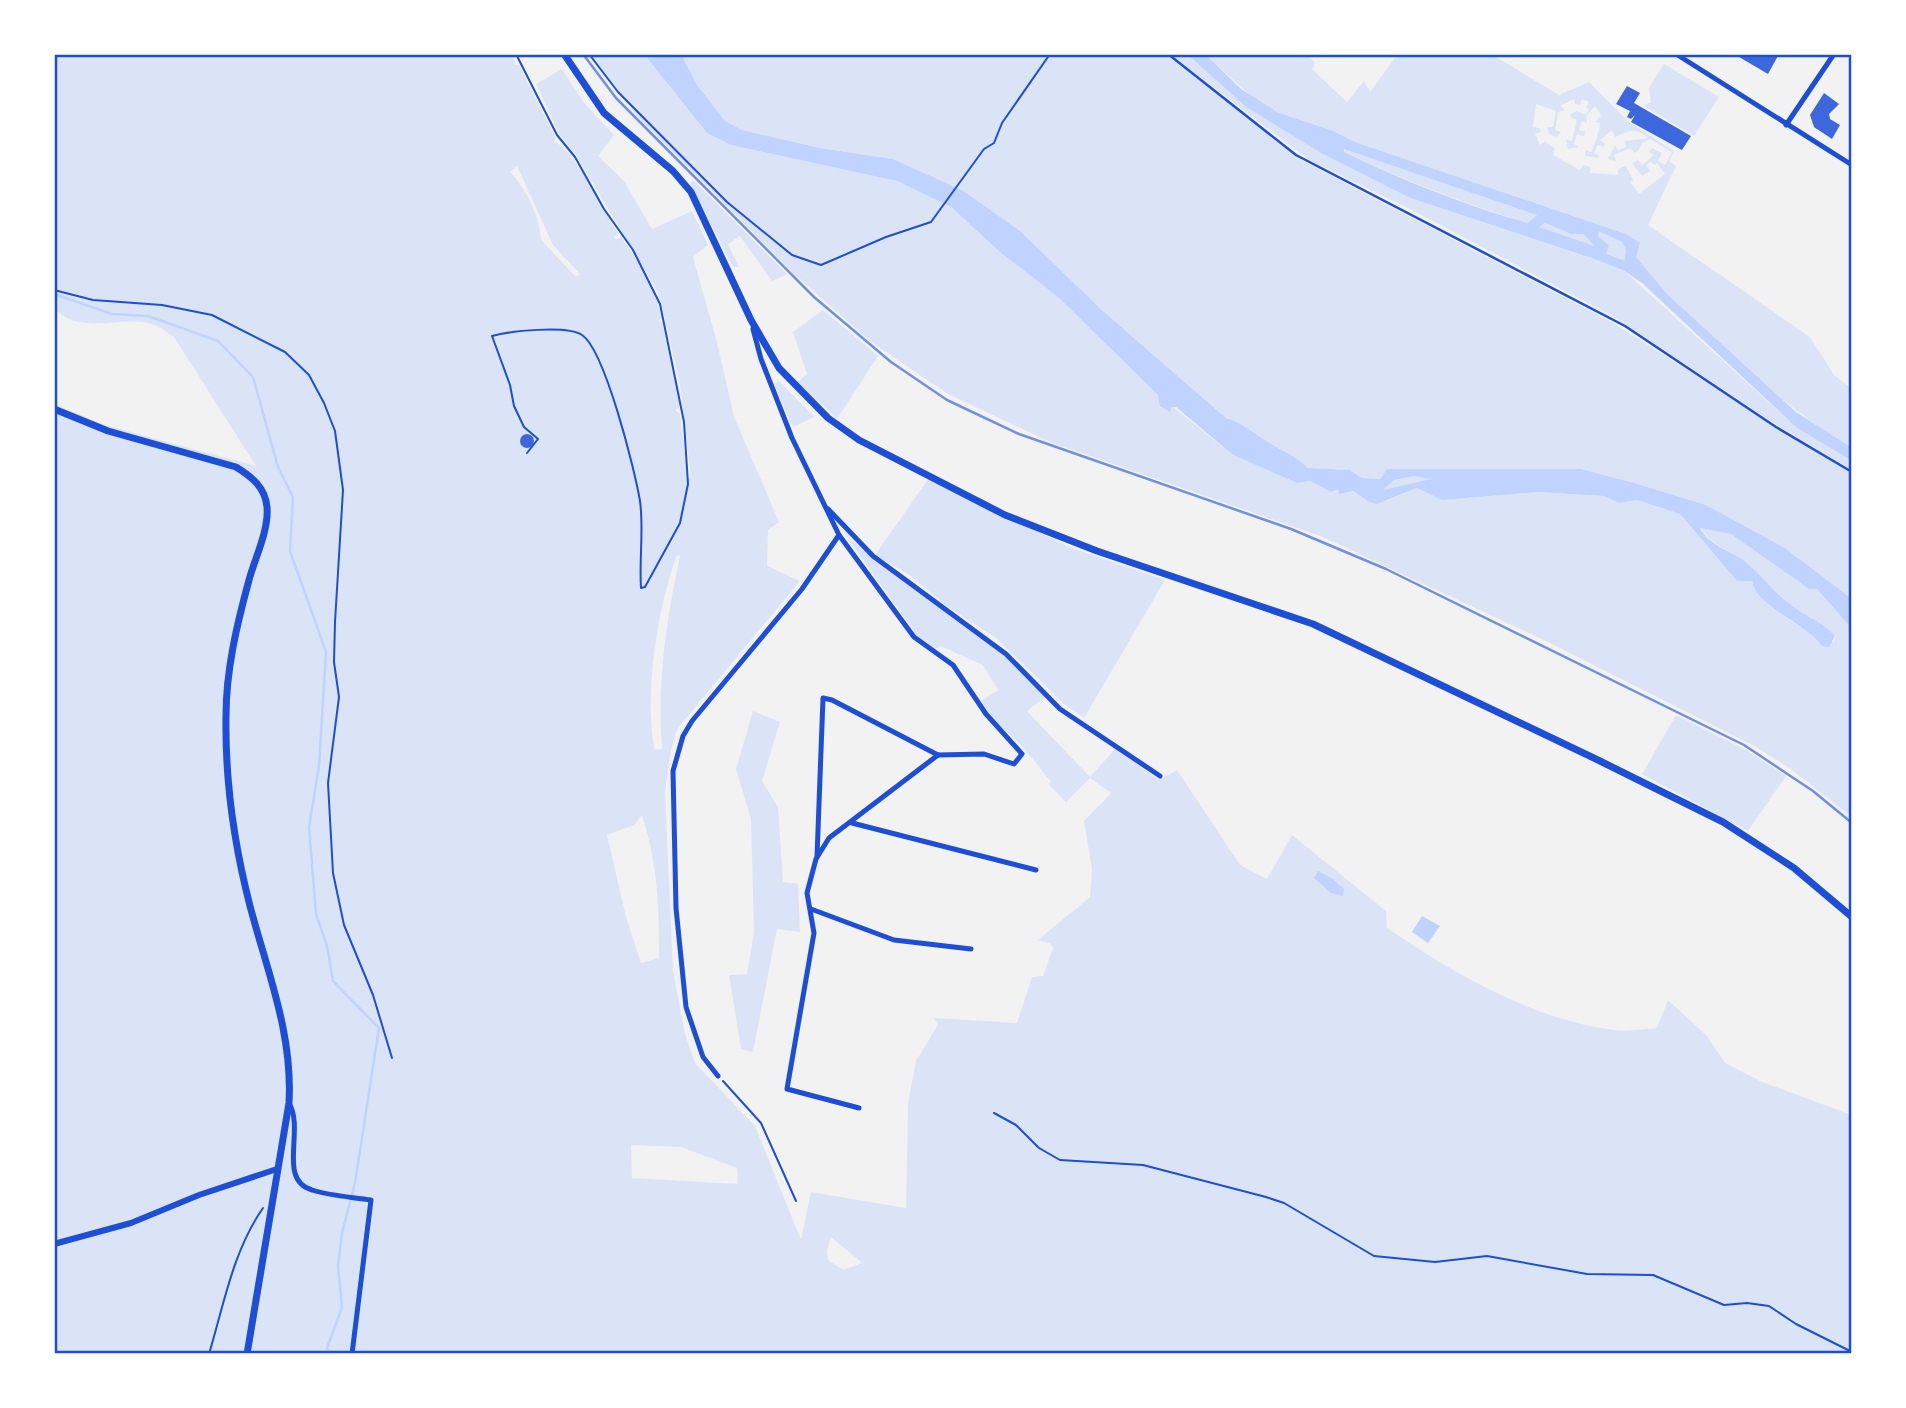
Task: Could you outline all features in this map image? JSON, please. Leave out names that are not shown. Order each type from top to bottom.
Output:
[{"type":"main road","points":[[564,54],[604,113],[673,172],[691,192],[708,223],[751,320],[779,368],[828,418],[859,440],[1005,515],[1071,541],[1266,606],[1326,630],[1723,822],[1794,868],[1852,917]]},
{"type":"main road","points":[[54,409],[108,431],[236,467],[254,478],[266,500],[265,523],[235,642],[226,715],[236,838],[249,902],[289,1047],[289,1102],[247,1354]]},
{"type":"street","points":[[1676,54],[1852,165]]},
{"type":"street","points":[[1786,125],[1834,54]]},
{"type":"street","points":[[751,320],[767,375],[821,501],[839,535],[914,637],[953,665],[986,714],[1022,754],[1014,764],[984,754],[938,755],[832,700],[823,698],[816,859],[807,893],[814,933],[787,1089],[859,1108]]},
{"type":"street","points":[[767,375],[779,368]]},
{"type":"street","points":[[821,501],[865,549],[1006,654],[1060,709],[1160,776]]},
{"type":"street","points":[[719,1076],[703,1057],[686,1007],[676,908],[673,771],[684,736],[692,721],[802,589],[839,535]]},
{"type":"street","points":[[816,859],[829,838],[938,755]]},
{"type":"street","points":[[852,823],[1035,870]]},
{"type":"street","points":[[811,909],[894,940],[971,949]]},
{"type":"street","points":[[289,1102],[297,1127],[293,1171],[297,1181],[311,1190],[371,1200],[352,1354]]},
{"type":"street","points":[[54,1244],[131,1223],[199,1195],[277,1169]]},
{"type":"lane","points":[[1168,54],[1296,155],[1625,326],[1776,427],[1852,472]]},
{"type":"path","points":[[516,54],[556,135],[575,157],[604,209],[633,250],[660,304],[684,422],[688,484],[680,523],[645,587],[641,588],[640,575],[640,502],[612,398],[599,358],[588,340],[576,332],[516,332],[492,336],[510,385],[514,406],[524,427],[538,439],[527,453]]},
{"type":"path","points":[[589,54],[618,92],[727,202],[798,259],[821,265],[933,220],[984,149],[994,143],[1002,122],[1050,54]]},
{"type":"path","points":[[54,290],[93,300],[162,305],[212,315],[285,352],[309,375],[324,403],[335,431],[343,491],[334,662],[339,697],[328,783],[333,873],[344,925],[373,995],[392,1058]]},
{"type":"path","points":[[719,1076],[761,1123],[796,1201]]},
{"type":"path","points":[[994,1113],[1016,1125],[1039,1148],[1060,1160],[1143,1165],[1284,1203],[1335,1236],[1374,1256],[1435,1262],[1487,1256],[1587,1275],[1653,1275],[1724,1305],[1747,1303],[1769,1306],[1796,1324],[1852,1352]]},
{"type":"path","points":[[209,1354],[225,1291],[249,1228],[264,1208]]},
{"type":"shaded area","points":[[54,54],[513,54],[515,65],[519,65],[556,138],[554,142],[562,146],[579,167],[618,233],[614,237],[617,240],[621,237],[628,246],[655,296],[662,318],[658,321],[662,322],[680,407],[675,410],[680,414],[688,479],[691,477],[680,384],[659,294],[576,155],[559,134],[536,84],[562,69],[584,103],[614,135],[598,156],[624,181],[652,229],[692,211],[708,245],[693,257],[717,342],[734,417],[779,522],[768,530],[767,566],[800,581],[677,729],[665,791],[673,971],[685,1034],[695,1063],[755,1126],[801,1240],[811,1192],[906,1208],[908,1103],[916,1061],[938,1025],[934,1018],[1017,1023],[1032,977],[1043,976],[1053,948],[1051,944],[1038,940],[1090,897],[1092,869],[1084,821],[1111,793],[1090,778],[1066,802],[1049,785],[1051,782],[1023,747],[996,722],[981,701],[998,690],[983,665],[940,646],[935,649],[918,637],[842,530],[861,549],[998,650],[1045,697],[1027,711],[1090,777],[1115,749],[1159,780],[1177,770],[1240,865],[1267,879],[1292,835],[1386,911],[1387,928],[1439,962],[1495,992],[1553,1016],[1619,1031],[1657,1028],[1668,1000],[1707,1036],[1725,1063],[1762,1082],[1852,1115],[1852,1354],[54,1354],[54,404],[105,425],[256,466],[174,337],[157,326],[143,322],[77,322],[54,308]],"holes":[[[517,166],[553,245],[580,274],[576,277],[541,240],[531,203],[510,172]],[[677,555],[680,556],[664,652],[662,749],[655,750],[651,704],[654,651]],[[642,815],[651,852],[658,903],[659,958],[641,963],[626,917],[607,835],[634,825]],[[631,1145],[681,1147],[737,1168],[738,1184],[632,1178]],[[831,1237],[862,1263],[843,1270],[828,1260],[827,1250]]]},
{"type":"shaded area","points":[[587,54],[648,54],[648,59],[707,133],[731,145],[897,181],[951,207],[1001,253],[1058,297],[1158,395],[1233,455],[1297,483],[1310,481],[1331,492],[1352,491],[1369,502],[1389,500],[1417,488],[1442,500],[1538,492],[1604,496],[1619,503],[1637,500],[1680,514],[1737,581],[1752,581],[1761,597],[1778,612],[1818,641],[1834,642],[1835,637],[1825,627],[1784,600],[1748,565],[1714,542],[1700,527],[1731,534],[1809,589],[1817,589],[1852,629],[1852,817],[1788,767],[1756,747],[1550,643],[1323,537],[1050,442],[948,394],[871,342],[792,272],[640,119]]},
{"type":"shaded area","points":[[681,54],[1165,54],[1303,161],[1613,323],[1852,474],[1852,599],[1785,548],[1706,505],[1581,469],[1387,469],[1380,479],[1362,478],[1350,470],[1308,468],[1293,456],[1226,418],[1104,312],[1020,231],[962,190],[893,159],[821,148],[742,130],[725,121],[697,85]]},
{"type":"shaded area","points":[[1170,54],[1187,54],[1246,107],[1321,153],[1332,131],[1277,112],[1252,97],[1205,54],[1307,54],[1315,63],[1312,69],[1347,102],[1364,81],[1370,92],[1398,54],[1491,54],[1559,95],[1589,82],[1629,122],[1674,151],[1669,161],[1676,166],[1648,225],[1810,337],[1834,375],[1852,389],[1852,448],[1803,415],[1757,378],[1670,297],[1639,261],[1626,251],[1623,270],[1797,428],[1852,461],[1852,470],[1778,426],[1614,317],[1412,210],[1309,160]],"holes":[[[1574,99],[1575,104],[1580,105],[1582,99],[1589,102],[1586,107],[1589,110],[1585,115],[1577,111],[1571,114],[1570,117],[1577,120],[1572,141],[1566,139],[1568,149],[1579,147],[1574,144],[1577,134],[1584,136],[1585,132],[1579,130],[1582,121],[1587,123],[1586,116],[1595,106],[1601,116],[1595,122],[1600,123],[1591,152],[1585,150],[1585,156],[1598,158],[1600,156],[1594,153],[1598,145],[1603,147],[1605,144],[1600,140],[1612,130],[1615,137],[1636,131],[1648,138],[1624,141],[1626,147],[1618,150],[1615,145],[1608,159],[1616,161],[1614,155],[1631,148],[1634,153],[1642,143],[1650,139],[1672,152],[1665,165],[1658,161],[1662,153],[1652,148],[1649,152],[1654,155],[1642,165],[1638,160],[1632,163],[1642,176],[1650,171],[1646,165],[1650,162],[1655,165],[1657,163],[1665,174],[1639,194],[1630,182],[1633,180],[1626,166],[1618,169],[1618,175],[1590,173],[1590,167],[1583,165],[1580,170],[1553,155],[1555,149],[1545,141],[1540,145],[1535,134],[1541,132],[1539,128],[1533,127],[1536,104],[1556,111],[1553,127],[1547,127],[1549,134],[1556,137],[1561,132],[1555,130],[1558,112],[1565,110],[1560,106]],[[1333,131],[1355,142],[1626,234],[1626,250],[1622,242],[1598,231],[1599,237],[1609,245],[1602,262],[1410,198],[1322,153]]]},
{"type":"shaded area","points":[[1664,64],[1719,97],[1694,136],[1644,106],[1651,102],[1649,88]]},
{"type":"shaded area","points":[[1345,149],[1538,214],[1528,223],[1481,208],[1389,172],[1344,152]]},
{"type":"shaded area","points":[[693,180],[787,274],[772,281],[740,236],[728,244],[739,267],[733,267],[690,183]]},
{"type":"shaded area","points":[[1545,223],[1571,234],[1584,234],[1595,247],[1538,227]]},
{"type":"shaded area","points":[[823,310],[878,356],[837,419],[798,382],[807,374],[793,332]]},
{"type":"shaded area","points":[[779,381],[814,417],[793,427],[774,384]]},
{"type":"shaded area","points":[[1414,476],[1434,479],[1383,490],[1394,480]]},
{"type":"shaded area","points":[[929,478],[1069,547],[1165,580],[1084,718],[1063,703],[996,638],[945,605],[908,574],[875,555]]},
{"type":"shaded area","points":[[753,711],[780,722],[762,781],[778,807],[783,882],[798,884],[800,932],[777,929],[753,1052],[741,1049],[729,975],[747,974],[754,932],[751,819],[736,769]]},
{"type":"shaded area","points":[[1676,715],[1746,750],[1786,776],[1748,831],[1642,774]]},
{"type":"water","points":[[648,54],[681,54],[697,85],[725,121],[742,130],[820,148],[893,159],[962,190],[1020,231],[1104,312],[1226,418],[1293,456],[1308,468],[1350,470],[1362,478],[1380,479],[1387,469],[1581,469],[1634,483],[1706,505],[1785,548],[1852,599],[1852,629],[1817,589],[1809,589],[1731,534],[1700,528],[1713,543],[1749,565],[1784,600],[1835,636],[1829,647],[1822,646],[1805,630],[1762,599],[1752,581],[1737,581],[1680,514],[1637,500],[1619,503],[1604,496],[1538,492],[1442,500],[1417,488],[1377,504],[1353,491],[1339,494],[1338,490],[1331,492],[1310,481],[1297,483],[1233,455],[1176,407],[1171,407],[1170,412],[1160,406],[1158,395],[1058,297],[1001,253],[951,207],[897,181],[731,145],[707,133],[648,59]],"holes":[[[1414,476],[1431,479],[1383,490],[1394,480]]]},
{"type":"water","points":[[1187,54],[1205,54],[1241,89],[1277,112],[1333,131],[1355,142],[1626,234],[1640,243],[1636,257],[1668,295],[1796,412],[1852,448],[1852,461],[1797,428],[1642,283],[1623,270],[1626,250],[1622,242],[1598,231],[1599,237],[1609,245],[1603,262],[1410,198],[1321,153],[1246,107]],"holes":[[[1344,149],[1537,215],[1528,223],[1434,192],[1344,152]],[[1545,223],[1571,234],[1584,234],[1594,246],[1539,227]]]},
{"type":"water","points":[[1318,871],[1344,889],[1343,896],[1331,893],[1314,878]]},
{"type":"water","points":[[1422,916],[1440,926],[1428,943],[1412,932]]},
{"type":"building","points":[[1734,54],[1779,54],[1768,74]]},
{"type":"building","points":[[1627,86],[1640,93],[1634,103],[1691,136],[1682,150],[1631,122],[1635,115],[1631,119],[1627,117],[1630,111],[1616,104]]},
{"type":"building","points":[[1824,93],[1839,104],[1829,114],[1830,119],[1840,125],[1832,139],[1814,127],[1810,115]]},
{"type":"building","points":[[524,434],[530,434],[534,441],[530,448],[524,448],[520,444],[520,438]]},
{"type":"waterway","points":[[1594,254],[1633,269]]},
{"type":"waterway","points":[[54,294],[112,314],[148,316],[218,341],[253,377],[278,467],[293,497],[290,551],[326,652],[319,766],[309,827],[316,914],[327,946],[333,981],[379,1028],[355,1183],[342,1233],[338,1266],[342,1307],[327,1348],[329,1354]]},
{"type":"railway","points":[[583,54],[616,98],[814,297],[891,362],[947,400],[1019,434],[1291,529],[1386,569],[1744,745],[1813,791],[1852,823]]}]
